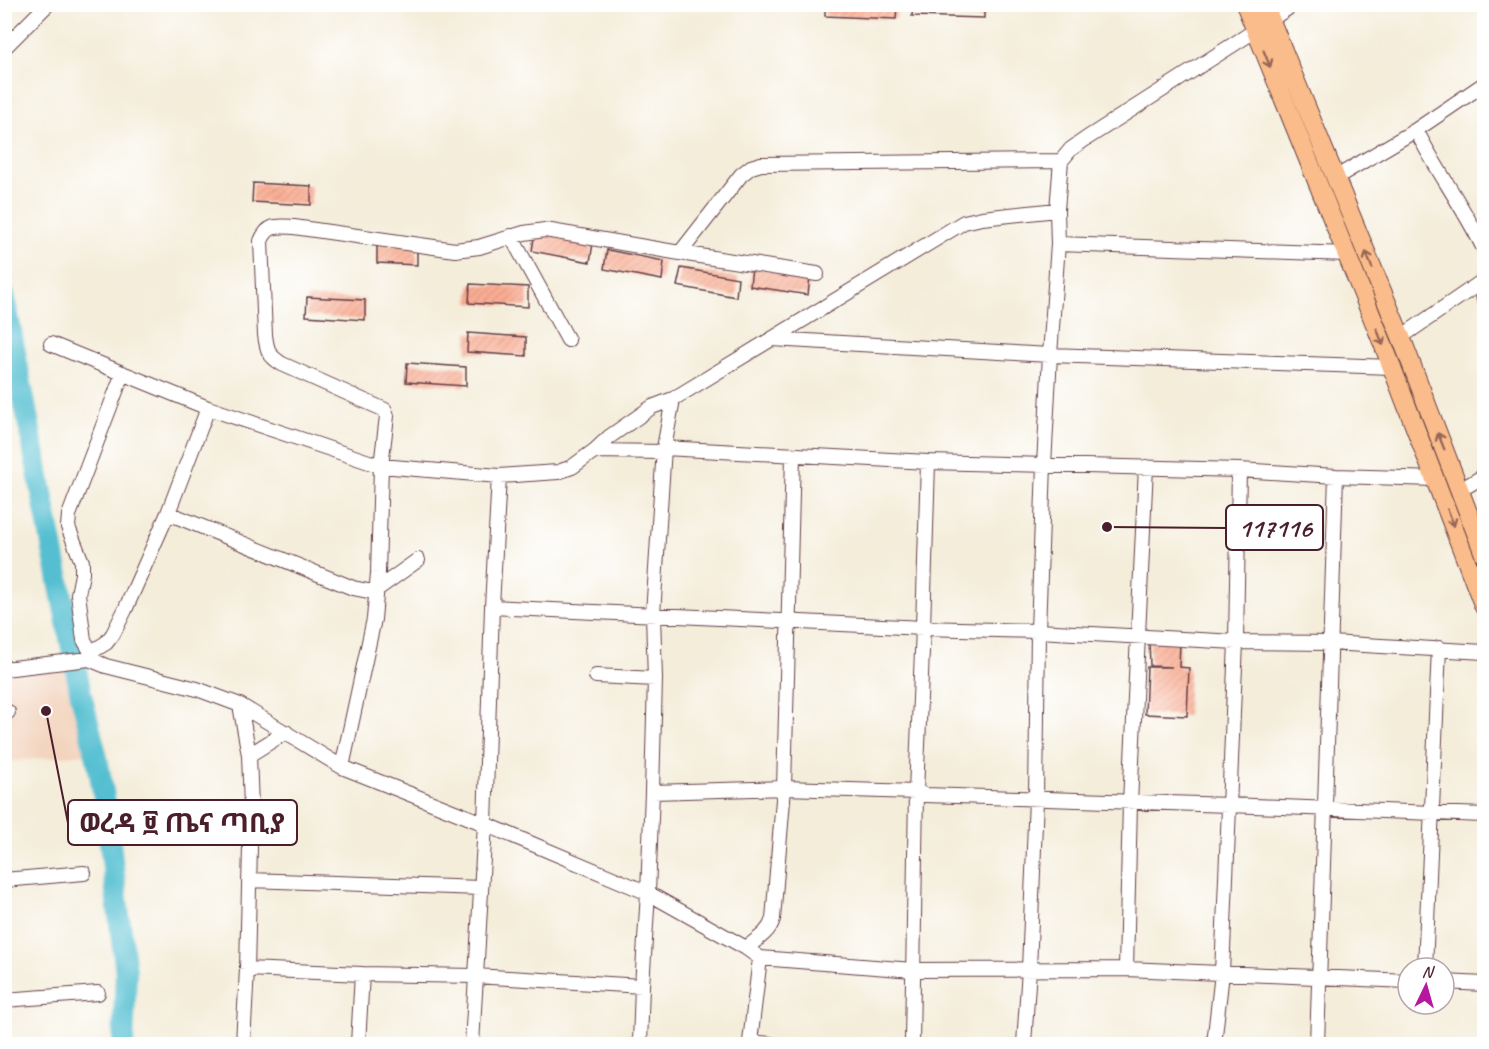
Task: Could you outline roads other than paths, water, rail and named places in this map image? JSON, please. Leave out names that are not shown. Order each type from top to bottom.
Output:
[{"type":"main road","points":[[1245,4],[1263,18],[1335,178],[1401,337],[1485,554]]},
{"type":"main road","points":[[1263,18],[1347,254],[1485,607]]},
{"type":"main road","points":[[1365,299],[1382,291]]},
{"type":"street","points":[[4,48],[48,4]]},
{"type":"street","points":[[1024,1044],[1036,799],[1038,631],[1044,465],[1058,244],[1060,161],[1071,149],[1263,18],[1294,4]]},
{"type":"street","points":[[1335,178],[1416,130],[1485,84]]},
{"type":"street","points":[[1416,130],[1485,249]]},
{"type":"street","points":[[680,253],[741,174],[761,164],[1060,161]]},
{"type":"street","points":[[51,344],[208,408],[381,465],[499,477],[558,472],[572,467],[652,407],[673,399],[964,222],[1058,210]]},
{"type":"street","points":[[342,767],[374,619],[381,465],[387,416],[385,410],[282,364],[272,357],[265,335],[261,241],[265,232],[270,228],[280,226],[294,227],[455,249],[479,247],[535,230],[556,231],[817,274]]},
{"type":"street","points":[[511,236],[568,340]]},
{"type":"street","points":[[1058,244],[1347,254]]},
{"type":"street","points":[[1401,337],[1482,281],[1485,300]]},
{"type":"street","points":[[772,339],[1050,355],[1392,367]]},
{"type":"street","points":[[86,657],[78,594],[82,562],[68,527],[68,521],[123,373]]},
{"type":"street","points":[[640,1044],[652,792],[655,679],[653,614],[664,450],[673,399]]},
{"type":"street","points":[[4,669],[86,657],[106,643],[113,634],[168,513],[208,408]]},
{"type":"street","points":[[594,451],[664,450],[928,462],[1239,470],[1436,479]]},
{"type":"street","points":[[746,948],[765,933],[773,919],[784,788],[793,456]]},
{"type":"street","points":[[912,1044],[916,792],[928,462]]},
{"type":"street","points":[[1126,969],[1130,803],[1146,467]]},
{"type":"street","points":[[1214,1044],[1222,973],[1236,642],[1239,470]]},
{"type":"street","points":[[1317,1044],[1336,476]]},
{"type":"street","points":[[1460,490],[1485,476]]},
{"type":"street","points":[[472,1044],[485,824],[499,477]]},
{"type":"street","points":[[168,513],[353,588],[368,591],[376,590],[417,560]]},
{"type":"street","points":[[492,606],[789,622],[1038,631],[1236,642],[1330,643],[1485,652]]},
{"type":"street","points":[[1426,956],[1439,648]]},
{"type":"street","points":[[86,657],[106,666],[197,689],[240,705],[342,767],[648,893],[760,958],[913,970],[1126,969],[1396,980]]},
{"type":"street","points":[[596,676],[655,679]]},
{"type":"street","points":[[240,705],[249,755],[251,807],[243,1044]]},
{"type":"street","points":[[249,755],[286,732]]},
{"type":"street","points":[[652,792],[784,788],[1130,803],[1485,814]]},
{"type":"street","points":[[4,880],[84,873]]},
{"type":"street","points":[[249,880],[481,888]]},
{"type":"street","points":[[760,958],[750,1043],[770,1044]]},
{"type":"street","points":[[247,969],[362,975],[475,976],[642,986]]},
{"type":"street","points":[[358,1044],[362,975]]},
{"type":"street","points":[[1456,983],[1485,984]]},
{"type":"street","points":[[4,1000],[98,993]]},
{"type":"waterway","points":[[4,296],[81,695],[97,758],[105,803],[126,972],[123,1044]]},
{"type":"place","name":"117116","points":[[1107,527]]},
{"type":"place","name":"ወረዳ ፱ ጤና ጣቢያ","points":[[46,711]]}]
